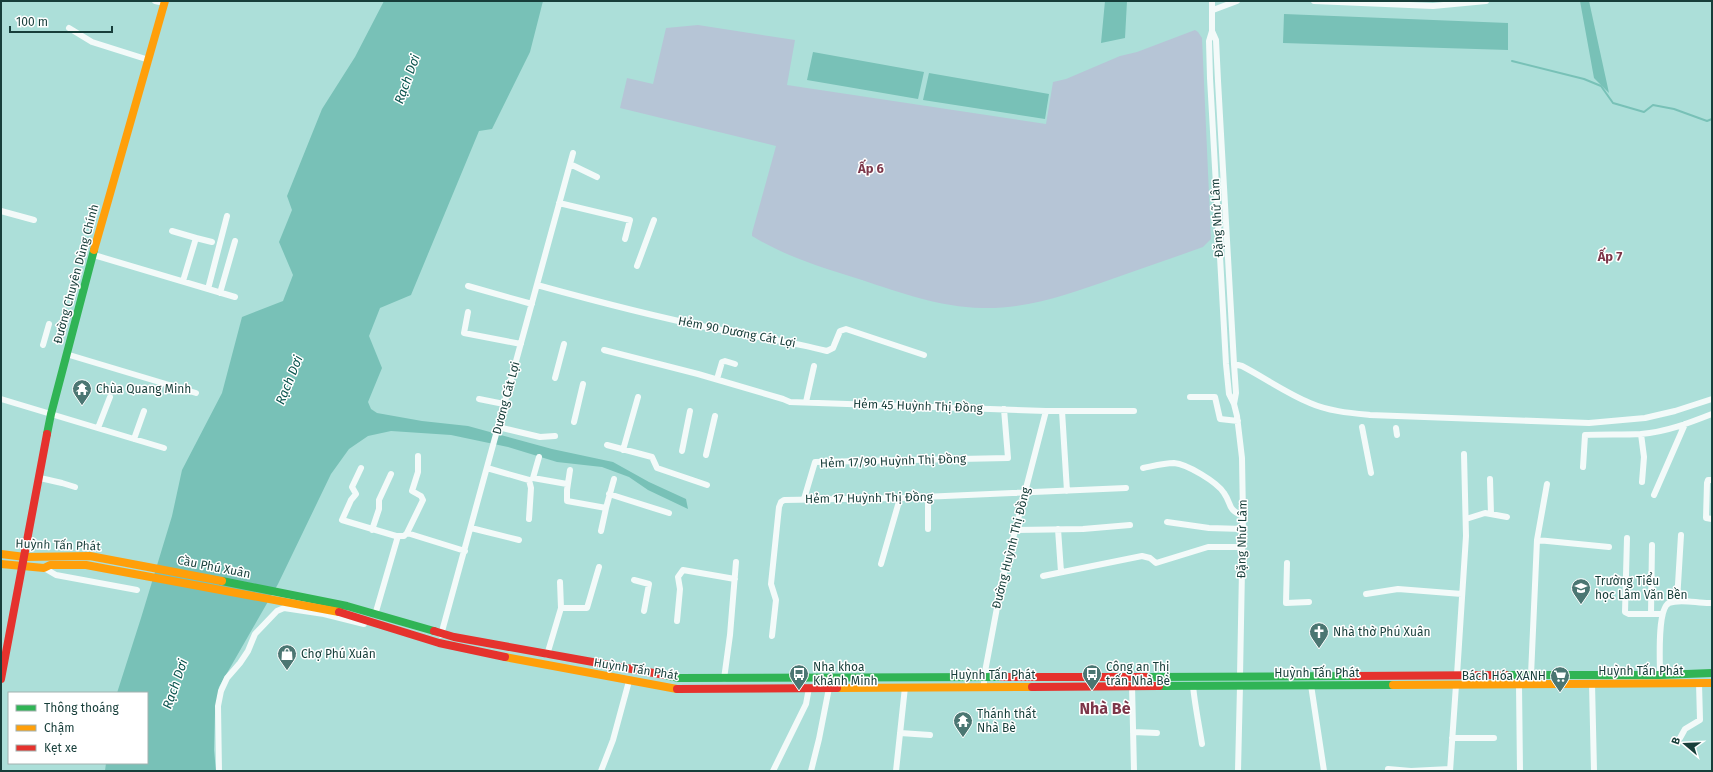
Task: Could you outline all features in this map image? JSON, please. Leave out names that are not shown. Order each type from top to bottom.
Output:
[{"type":"main road","name":"Đường Chuyên Dùng Chính","points":[[1,679],[51,414],[66,354],[165,2]]},
{"type":"main road","name":"Huỳnh Tấn Phát","points":[[1,554],[25,557],[90,556],[136,568]]},
{"type":"main road","name":"Huỳnh Tấn Phát","points":[[1,564],[44,568],[50,565],[86,565],[136,568]]},
{"type":"main road","name":"Cầu Phú Xuân","points":[[136,568],[285,597]]},
{"type":"main road","name":"Huỳnh Tấn Phát","points":[[285,597],[344,614],[373,618],[441,634],[631,671],[679,678],[1660,675],[1712,673]]},
{"type":"main road","name":"Huỳnh Tấn Phát","points":[[373,618],[439,643],[550,666],[675,689],[1712,683]]},
{"type":"main road","points":[[629,681],[631,671]]},
{"type":"main road","points":[[1573,675],[1573,684]]},
{"type":"main road","points":[[1240,676],[1240,686]]},
{"type":"street","points":[[155,1],[165,2]]},
{"type":"street","name":"Đặng Nhữ Lâm","points":[[1212,1],[1212,31],[1209,41],[1213,146],[1227,372],[1229,394],[1234,404],[1238,421],[1242,458],[1243,529],[1240,676]]},
{"type":"street","points":[[1213,10],[1237,1]]},
{"type":"street","points":[[1314,1],[1433,6],[1486,1]]},
{"type":"street","points":[[69,28],[92,42],[149,60]]},
{"type":"street","name":"Đặng Nhữ Lâm","points":[[1212,31],[1216,40],[1236,393],[1234,404]]},
{"type":"street","name":"Dương Cát Lợi","points":[[439,643],[573,153]]},
{"type":"street","points":[[570,164],[597,177]]},
{"type":"street","points":[[559,204],[630,220],[625,239]]},
{"type":"street","points":[[1,211],[34,220]]},
{"type":"street","points":[[208,289],[227,216]]},
{"type":"street","points":[[637,266],[654,220]]},
{"type":"street","points":[[172,231],[212,242]]},
{"type":"street","points":[[183,281],[196,238]]},
{"type":"street","points":[[220,293],[235,242]]},
{"type":"street","points":[[94,255],[235,298]]},
{"type":"street","name":"Hẻm 90 Dương Cát Lợi","points":[[537,285],[647,314],[800,344],[827,351],[833,348],[840,331],[846,329],[924,355]]},
{"type":"street","points":[[468,286],[532,304]]},
{"type":"street","points":[[468,312],[464,333],[521,344]]},
{"type":"street","points":[[43,345],[49,324]]},
{"type":"street","points":[[555,378],[564,344]]},
{"type":"street","name":"Hẻm 45 Huỳnh Thị Đồng","points":[[604,350],[717,379],[790,402],[1046,411],[1134,411]]},
{"type":"street","points":[[66,354],[196,393]]},
{"type":"street","points":[[717,379],[722,362],[735,364]]},
{"type":"street","points":[[1234,364],[1242,366],[1311,404],[1350,413],[1589,423],[1645,418],[1675,411],[1712,399]]},
{"type":"street","points":[[806,402],[814,366]]},
{"type":"street","points":[[574,422],[583,384]]},
{"type":"street","points":[[98,428],[110,397]]},
{"type":"street","points":[[623,450],[638,397]]},
{"type":"street","points":[[1190,397],[1214,397],[1220,419],[1238,421]]},
{"type":"street","points":[[1,399],[164,448]]},
{"type":"street","points":[[479,399],[504,404]]},
{"type":"street","name":"Hẻm 17/90 Huỳnh Thị Đồng","points":[[804,499],[815,462],[1008,458],[1004,409]]},
{"type":"street","points":[[134,439],[144,411]]},
{"type":"street","points":[[682,451],[690,411]]},
{"type":"street","name":"Đường Huỳnh Thị Đồng","points":[[984,687],[984,677],[999,595],[1046,411]]},
{"type":"street","points":[[1062,411],[1067,491]]},
{"type":"street","points":[[1583,467],[1585,435],[1641,434],[1670,429],[1712,414]]},
{"type":"street","points":[[706,456],[715,416]]},
{"type":"street","points":[[1654,495],[1685,424]]},
{"type":"street","points":[[498,429],[540,437],[555,436]]},
{"type":"street","points":[[1362,430],[1371,473]]},
{"type":"street","points":[[1641,434],[1644,457],[1642,482]]},
{"type":"street","points":[[607,445],[652,457],[657,468],[707,486]]},
{"type":"street","points":[[1457,675],[1466,536],[1464,454]]},
{"type":"street","points":[[361,468],[352,487],[356,494],[351,500],[342,520],[372,530],[404,536],[407,533],[423,500],[421,496],[412,491],[418,472],[418,456]]},
{"type":"street","points":[[539,457],[533,478],[567,484]]},
{"type":"street","points":[[1143,468],[1173,463],[1207,477],[1224,492],[1231,509],[1243,516]]},
{"type":"street","points":[[487,468],[529,480],[531,488],[529,520]]},
{"type":"street","points":[[570,470],[567,484],[567,501],[606,508]]},
{"type":"street","points":[[372,530],[379,509],[379,500],[390,474]]},
{"type":"street","points":[[40,478],[62,482],[75,487]]},
{"type":"street","points":[[601,531],[609,494],[614,479]]},
{"type":"street","points":[[1490,479],[1491,514]]},
{"type":"street","points":[[1712,480],[1708,480],[1707,483],[1709,500],[1706,518],[1712,519]]},
{"type":"street","points":[[1531,675],[1537,540],[1547,484]]},
{"type":"street","name":"Hẻm 17 Huỳnh Thị Đồng","points":[[772,636],[776,600],[771,584],[772,569],[779,507],[781,502],[804,499],[900,498],[1126,488]]},
{"type":"street","points":[[609,494],[669,513]]},
{"type":"street","points":[[928,497],[928,529]]},
{"type":"street","points":[[881,564],[900,498]]},
{"type":"street","points":[[1466,519],[1485,514],[1507,517]]},
{"type":"street","points":[[1168,522],[1209,528],[1243,529]]},
{"type":"street","points":[[1015,530],[1130,526]]},
{"type":"street","points":[[471,528],[519,540]]},
{"type":"street","points":[[1058,529],[1061,572]]},
{"type":"street","points":[[407,533],[465,551]]},
{"type":"street","points":[[1677,602],[1681,535]]},
{"type":"street","points":[[219,771],[218,706],[221,691],[227,678],[248,651],[255,634],[277,611],[284,608],[316,613],[369,625],[373,618],[398,536]]},
{"type":"street","points":[[1626,538],[1625,612],[1629,614],[1662,614]]},
{"type":"street","points":[[1537,540],[1609,547]]},
{"type":"street","points":[[1652,545],[1652,614]]},
{"type":"street","points":[[1043,576],[1142,556],[1150,558],[1156,563],[1207,548],[1242,547]]},
{"type":"street","points":[[724,678],[730,635],[736,562]]},
{"type":"street","points":[[1287,563],[1286,603],[1309,602]]},
{"type":"street","points":[[560,608],[587,608],[599,567]]},
{"type":"street","points":[[44,568],[56,575],[137,590]]},
{"type":"street","points":[[677,621],[680,588],[678,577],[683,570],[735,579]]},
{"type":"street","points":[[634,580],[649,584],[644,611]]},
{"type":"street","points":[[547,655],[560,608],[560,582]]},
{"type":"street","points":[[1366,594],[1398,589],[1462,594]]},
{"type":"street","points":[[1660,675],[1662,614],[1665,607],[1668,604],[1677,602],[1712,603]]},
{"type":"street","points":[[601,771],[613,740],[629,681]]},
{"type":"street","points":[[1592,683],[1594,771]]},
{"type":"street","points":[[1680,738],[1685,729],[1700,720],[1699,683]]},
{"type":"street","points":[[1311,685],[1324,771]]},
{"type":"street","points":[[1388,770],[1450,770],[1456,685]]},
{"type":"street","points":[[1519,685],[1520,771]]},
{"type":"street","points":[[1132,686],[1134,771]]},
{"type":"street","points":[[1193,686],[1196,715],[1202,744]]},
{"type":"street","points":[[1238,771],[1240,686]]},
{"type":"street","points":[[896,771],[905,687]]},
{"type":"street","points":[[773,771],[806,704],[809,688]]},
{"type":"street","points":[[811,771],[829,688]]},
{"type":"street","points":[[1133,732],[1157,733]]},
{"type":"street","points":[[900,733],[930,735]]},
{"type":"street","points":[[1452,738],[1494,738]]},
{"type":"shaded area","points":[[698,25],[795,40],[787,85],[1046,124],[1053,82],[1066,79],[1120,56],[1137,52],[1195,30],[1202,38],[1211,239],[1203,247],[1080,290],[1048,300],[999,308],[966,307],[936,302],[891,290],[792,256],[752,236],[776,146],[620,108],[627,78],[653,84],[666,28]]},
{"type":"water","name":"Rạch Dơi","points":[[384,1],[543,1],[530,52],[492,129],[479,131],[411,295],[380,308],[369,336],[382,368],[368,402],[371,409],[377,413],[422,421],[468,426],[552,449],[613,462],[649,482],[686,499],[688,509],[648,490],[629,477],[602,467],[557,462],[508,447],[451,435],[391,431],[368,436],[349,449],[331,474],[278,584],[219,687],[215,713],[214,750],[216,771],[105,771],[106,764],[148,764],[148,692],[117,692],[172,516],[182,470],[222,393],[242,317],[283,301],[293,275],[279,242],[292,210],[287,196],[322,109],[355,57]]},
{"type":"water","points":[[1105,1],[1127,1],[1125,38],[1101,43]]},
{"type":"water","points":[[1580,1],[1589,1],[1609,93],[1594,78]]},
{"type":"water","points":[[1284,14],[1508,23],[1508,50],[1283,43]]},
{"type":"water","points":[[813,52],[924,72],[918,99],[807,80]]},
{"type":"water","points":[[929,73],[1049,94],[1045,119],[923,100]]},
{"type":"waterway","points":[[1512,61],[1584,79],[1601,86],[1613,103],[1644,112],[1653,105],[1674,109],[1707,121],[1712,119]]},
{"type":"traffic: fast","points":[[47,434],[94,250]]},
{"type":"traffic: fast","points":[[222,581],[347,606],[434,631]]},
{"type":"traffic: fast","points":[[1506,675],[1660,675],[1712,673]]},
{"type":"traffic: fast","points":[[665,675],[679,678],[1002,677]]},
{"type":"traffic: fast","points":[[1146,677],[1353,676]]},
{"type":"traffic: fast","points":[[1159,686],[1393,685]]},
{"type":"traffic: slow","points":[[94,250],[165,1]]},
{"type":"traffic: slow","points":[[1,554],[25,557],[90,556],[222,581]]},
{"type":"traffic: slow","points":[[1,564],[44,568],[50,565],[86,565],[339,612]]},
{"type":"traffic: slow","points":[[505,657],[677,689]]},
{"type":"traffic: slow","points":[[1393,685],[1712,683]]},
{"type":"traffic: slow","points":[[837,688],[1032,687]]},
{"type":"traffic: jam","points":[[1,679],[47,434]]},
{"type":"traffic: jam","points":[[339,612],[439,643],[505,657]]},
{"type":"traffic: jam","points":[[434,631],[454,637],[665,675]]},
{"type":"traffic: jam","points":[[1353,676],[1506,675]]},
{"type":"traffic: jam","points":[[1002,677],[1146,677]]},
{"type":"traffic: jam","points":[[1032,687],[1159,686]]},
{"type":"traffic: jam","points":[[677,689],[837,688]]},
{"type":"place","name":"Chùa Quang Minh","points":[[82,406]]},
{"type":"place","name":"Trường Tiểu học Lâm Văn Bền","points":[[1581,605]]},
{"type":"place","name":"Nhà thờ Phú Xuân","points":[[1319,649]]},
{"type":"place","name":"Chợ Phú Xuân","points":[[287,671]]},
{"type":"place","name":"Nha khoa Khánh Minh","points":[[799,691]]},
{"type":"place","name":"Công an Thị trấn Nhà Bè","points":[[1092,691]]},
{"type":"place","name":"Bách Hóa XANH","points":[[1560,693]]},
{"type":"place","name":"Thánh thất Nhà Bè","points":[[963,738]]},
{"type":"district","name":"Ấp 6","points":[[871,168]]},
{"type":"district","name":"Ấp 7","points":[[1610,256]]},
{"type":"district","name":"Nhà Bè","points":[[1105,708]]}]
